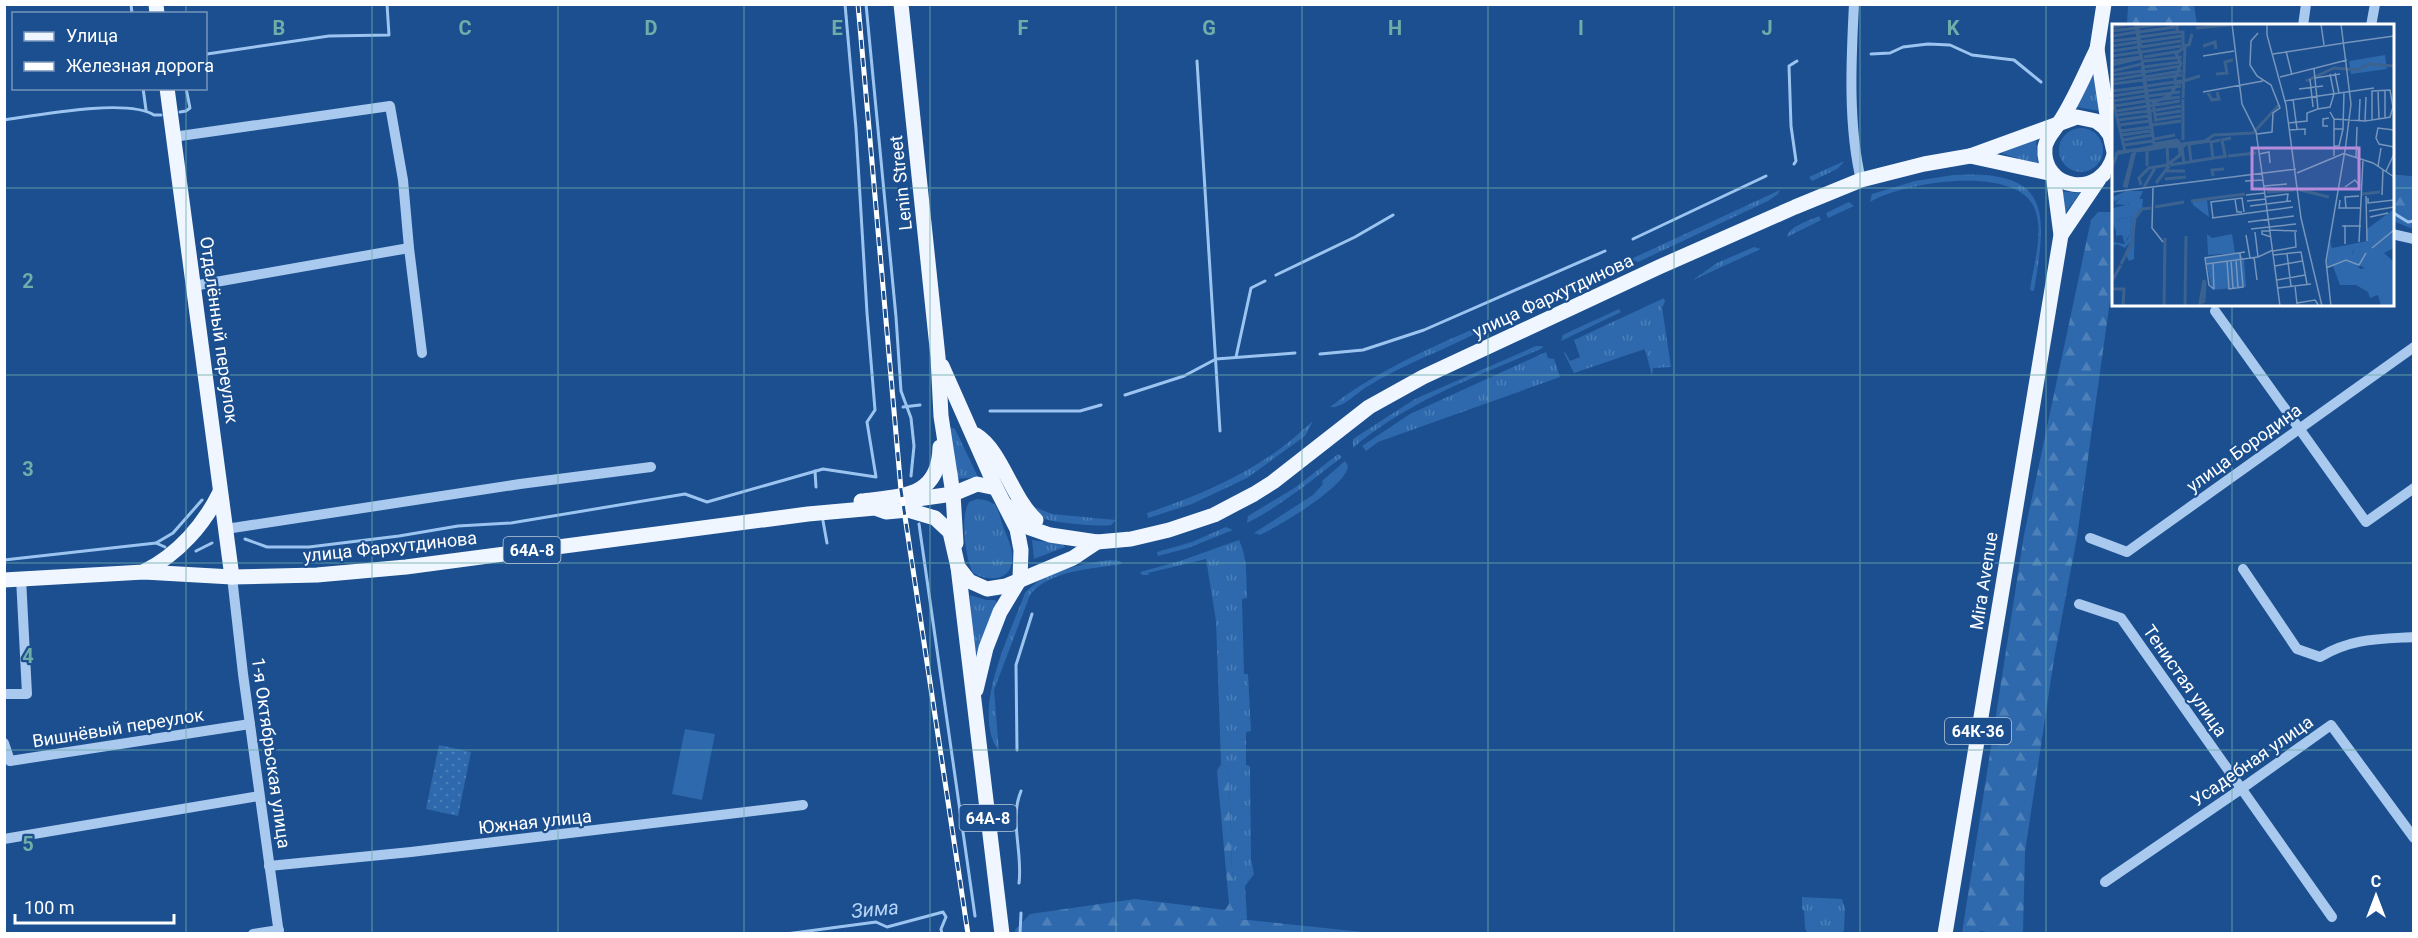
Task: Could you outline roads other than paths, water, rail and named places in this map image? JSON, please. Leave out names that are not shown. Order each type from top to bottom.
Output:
[{"type":"main road","name":"Lenin Street","points":[[901,4],[938,357],[941,416],[953,494]]},
{"type":"main road","name":"64К-36","points":[[2104,4],[2097,49],[2112,137]]},
{"type":"main road","name":"64К-36","points":[[2053,174],[2046,157],[2047,139],[2058,124],[2097,49]]},
{"type":"main road","name":"Отдалённый переулок","points":[[167,90],[232,577]]},
{"type":"main road","points":[[1970,156],[2077,117],[2096,121],[2112,137]]},
{"type":"main road","name":"улица Фархутдинова","points":[[1007,506],[1036,532],[1097,542],[1149,536],[1214,515],[1273,482],[1369,407],[1423,377],[1659,267],[1861,180],[1924,164],[1970,156],[2053,174]]},
{"type":"main road","name":"64К-36","points":[[2106,178],[2112,158]]},
{"type":"main road","points":[[2053,174],[2071,184],[2091,183],[2106,178]]},
{"type":"main road","name":"Mira Avenue","points":[[1945,933],[2061,235],[2053,174]]},
{"type":"main road","name":"Mira Avenue","points":[[2061,235],[2106,178]]},
{"type":"main road","name":"Lenin Street","points":[[938,357],[996,488]]},
{"type":"main road","points":[[747,522],[780,509],[916,493],[932,480],[938,470],[941,416]]},
{"type":"main road","points":[[971,432],[989,447],[1014,494],[1037,521],[1076,530],[1097,542]]},
{"type":"main road","points":[[875,508],[886,503],[953,494],[976,484],[996,488]]},
{"type":"main road","name":"64А-8","points":[[973,702],[986,648],[1000,612],[1020,579],[1021,550],[1017,529],[996,488]]},
{"type":"main road","points":[[144,572],[163,562],[178,548],[211,511],[220,492]]},
{"type":"main road","name":"64А-8","points":[[953,494],[958,567],[973,702],[985,780],[1002,933]]},
{"type":"main road","name":"улица Фархутдинова","points":[[4,580],[144,572],[232,577],[317,575],[406,567],[747,522],[875,508],[886,512],[908,510],[935,518],[950,532],[958,567],[969,581],[987,589],[1006,586],[1073,558],[1097,542]]},
{"type":"street","points":[[1854,4],[1854,154],[1861,180]]},
{"type":"street","points":[[2303,24],[2306,4]]},
{"type":"street","points":[[2371,24],[2375,4]]},
{"type":"street","points":[[173,137],[390,106],[403,180],[422,353]]},
{"type":"street","points":[[2394,234],[2414,239]]},
{"type":"street","points":[[192,286],[409,248]]},
{"type":"street","points":[[2215,311],[2301,428],[2366,522],[2414,488]]},
{"type":"street","name":"улица Бородина","points":[[2090,538],[2127,552],[2414,347]]},
{"type":"street","points":[[226,529],[520,484],[651,468]]},
{"type":"street","points":[[2243,569],[2297,649],[2320,657],[2338,646],[2359,640],[2414,637]]},
{"type":"street","name":"1-я Октябрьская улица","points":[[232,577],[259,796],[279,932]]},
{"type":"street","points":[[4,694],[27,694],[21,578]]},
{"type":"street","name":"Тенистая улица","points":[[2079,603],[2121,618],[2332,916]]},
{"type":"street","name":"Вишнёвый переулок","points":[[4,742],[10,760],[250,724]]},
{"type":"street","name":"Усадебная улица","points":[[2105,882],[2331,724],[2414,838]]},
{"type":"street","points":[[4,839],[259,796]]},
{"type":"street","name":"Южная улица","points":[[269,866],[423,851],[803,805]]},
{"type":"street","points":[[256,933],[279,932]]},
{"type":"waterway","points":[[131,4],[132,12]]},
{"type":"waterway","points":[[207,54],[329,36],[389,35],[387,4]]},
{"type":"waterway","points":[[245,539],[267,547],[309,547],[458,526],[511,523],[685,494],[707,502],[823,469],[876,477],[867,422],[875,410],[845,4]]},
{"type":"waterway","points":[[866,4],[901,391],[911,418],[914,446],[911,476]]},
{"type":"waterway","points":[[1871,54],[1890,53],[1903,47],[1928,44],[1950,45],[1972,55],[2014,60],[2041,82]]},
{"type":"waterway","points":[[1197,61],[1220,431]]},
{"type":"waterway","points":[[1794,164],[1796,161],[1791,126],[1789,66],[1797,61]]},
{"type":"waterway","points":[[143,90],[146,110]]},
{"type":"waterway","points":[[180,112],[190,108],[186,90]]},
{"type":"waterway","points":[[4,120],[104,108],[141,110],[161,115]]},
{"type":"waterway","points":[[1633,239],[1766,176]]},
{"type":"waterway","points":[[2394,213],[2408,222],[2414,221]]},
{"type":"waterway","points":[[1276,275],[1355,237],[1393,215]]},
{"type":"waterway","points":[[1320,354],[1363,350],[1424,330],[1605,251]]},
{"type":"waterway","points":[[1236,357],[1251,288],[1265,281]]},
{"type":"waterway","points":[[1125,395],[1184,376],[1216,359],[1295,353]]},
{"type":"waterway","points":[[903,407],[920,405]]},
{"type":"waterway","points":[[990,411],[1080,411],[1101,405]]},
{"type":"waterway","points":[[815,471],[816,487]]},
{"type":"waterway","points":[[4,560],[156,543],[173,533],[202,500]]},
{"type":"waterway","points":[[823,521],[827,543]]},
{"type":"waterway","points":[[919,524],[975,916]]},
{"type":"waterway","points":[[156,543],[165,547]]},
{"type":"waterway","points":[[196,551],[212,543]]},
{"type":"waterway","points":[[1017,750],[1016,665],[1032,614]]},
{"type":"waterway","points":[[1019,883],[1016,813],[1021,791]]},
{"type":"waterway","name":"Зима","points":[[786,934],[876,922],[887,927],[943,912],[946,917],[941,929],[942,934]]},
{"type":"waterway","points":[[1020,934],[1021,913]]},
{"type":"railway","points":[[858,4],[901,490],[968,934]]}]
